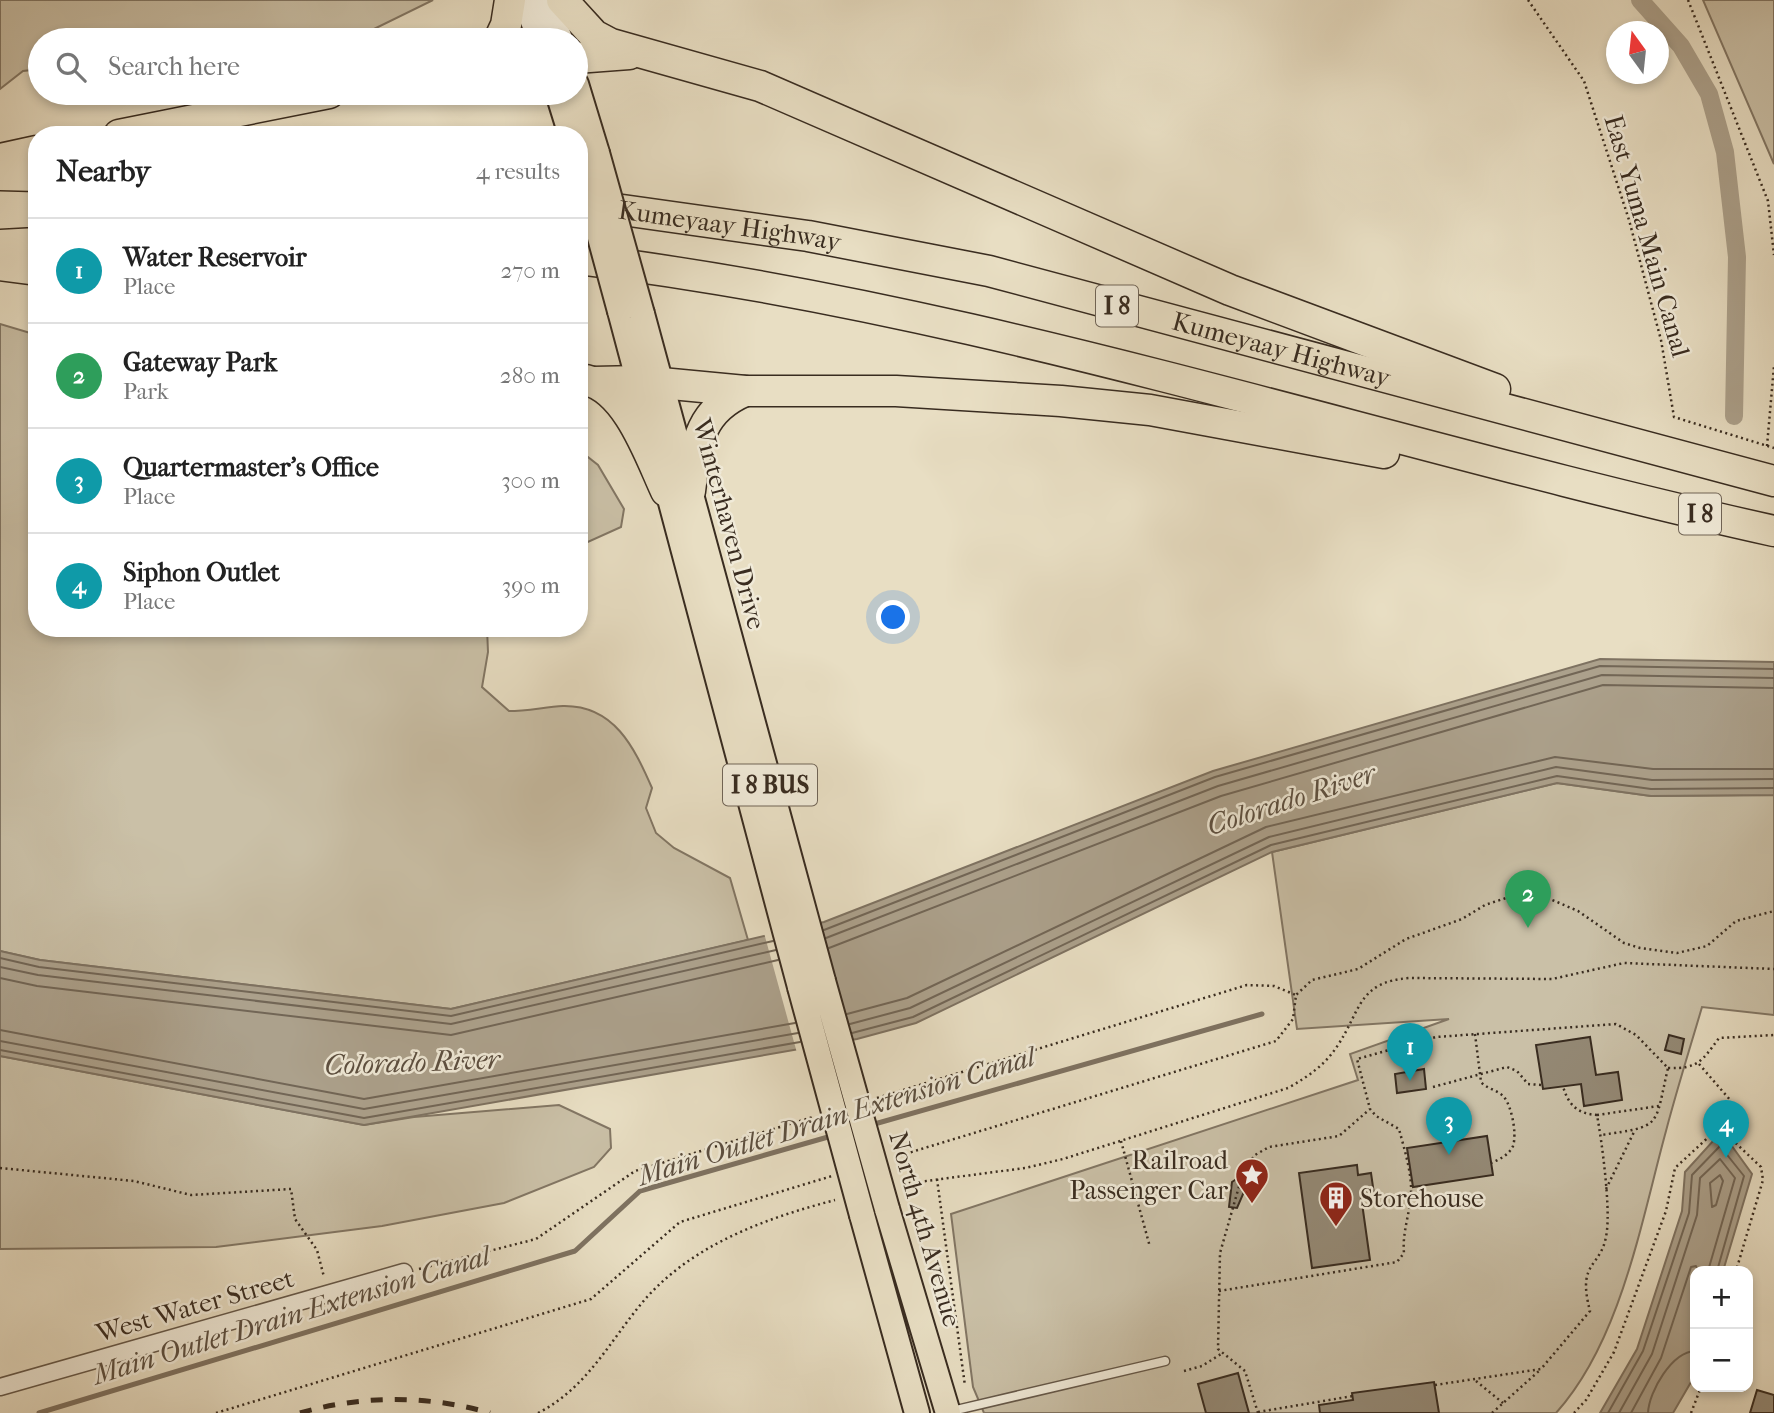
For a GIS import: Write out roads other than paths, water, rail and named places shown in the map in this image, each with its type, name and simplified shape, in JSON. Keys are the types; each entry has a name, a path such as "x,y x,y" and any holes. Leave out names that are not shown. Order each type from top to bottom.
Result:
{"highway":[{"path":"505,28 510,0"},
{"path":"562,0 588,28"},
{"path":"588,28 594,35 640,53 719,73 794,99 1230,290 1646,447"},
{"path":"588,57 640,53"},
{"path":"164,126 269,105"},
{"path":"0,159 28,153"},
{"path":"0,175 28,176"},
{"name":"Kumeyaay Highway","path":"588,205 808,236 989,271 1774,481"},
{"path":"0,245 28,243"},
{"name":"Kumeyaay Highway","path":"588,260 671,270 823,295 1085,357 1626,498 1774,531"},
{"path":"0,265 28,269"},
{"path":"588,380 650,382 745,391 897,391 1061,401 1150,410 1626,498"},
{"path":"588,381 622,406 678,491"},
{"path":"678,491 708,419 727,399 745,391"}],"main road":[{"path":"524,0 535,28"},
{"path":"545,0 556,28"},
{"path":"562,105 568,126"},
{"name":"Winterhaven Drive","path":"579,105 583,126"},
{"name":"Winterhaven Drive","path":"588,157 812,984"},
{"name":"North 4th Avenue","path":"812,984 887,1209 946,1413"},
{"name":"I 8 BUS","path":"812,984 862,1215 917,1413"}],"street":[{"name":"West Water Street","path":"0,1387 404,1272"}],"lane":[{"path":"946,1413 1165,1361"}],"water":[{"name":"Colorado River","path":"1600,659 1774,662 1774,795 1651,796 1557,783 1272,852 916,1023 857,1039 364,1125 0,1056 0,951 40,960 451,1009 824,922 1213,771"},
{"path":"1720,1138 1729,1142 1752,1174 1724,1266 1690,1266 1690,1384 1673,1413 1600,1413 1637,1349 1682,1211 1685,1172 1713,1141"}],"waterway":[{"path":"1640,0 1681,46 1709,94 1725,152 1737,257 1734,416"},
{"name":"Main Outlet Drain Extension Canal","path":"871,1125 1262,1014"},
{"name":"Main Outlet Drain Extension Canal","path":"39,1413 575,1251 640,1191 835,1135"}],"railway":[{"path":"300,1413 371,1400 419,1400 490,1413"}],"place":[{"name":"Gateway Park","path":"1528,928"},
{"name":"Water Reservoir","path":"1410,1081"},
{"name":"Quartermaster's Office","path":"1449,1155"},
{"name":"Siphon Outlet","path":"1726,1158"},
{"name":"Railroad Passenger Car","path":"1252,1205"},
{"name":"Storehouse","path":"1336,1228"}]}
